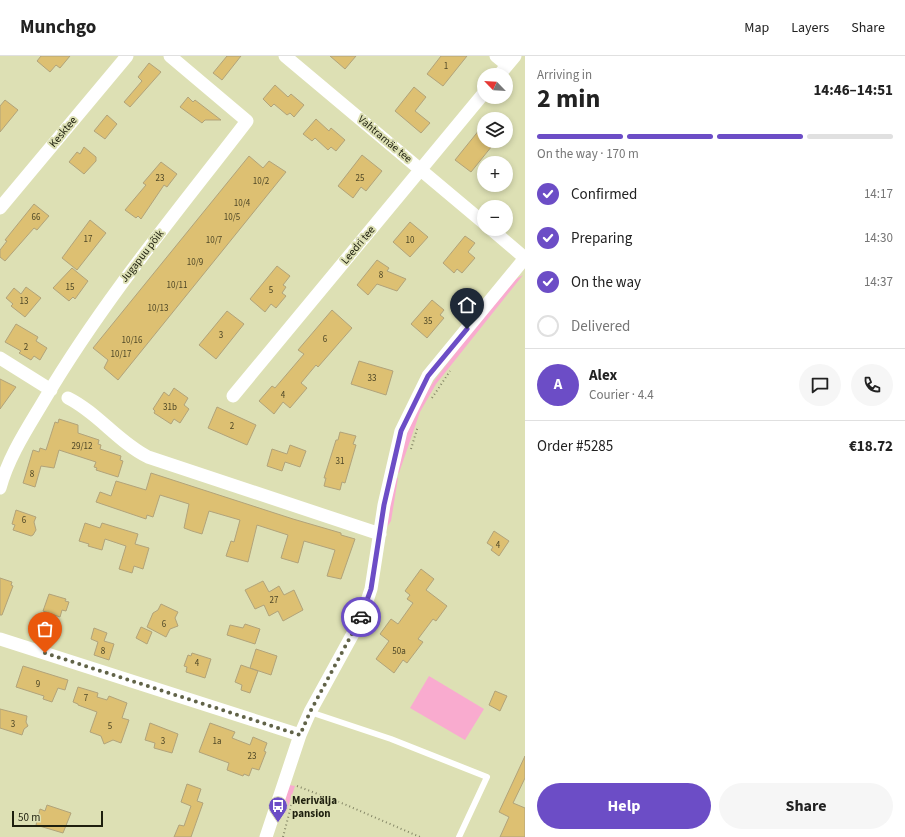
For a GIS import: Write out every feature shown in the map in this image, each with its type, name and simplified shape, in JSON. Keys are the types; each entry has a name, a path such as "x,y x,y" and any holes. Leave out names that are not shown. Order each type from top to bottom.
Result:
{"street":[{"name":"Kesktee","path":"0,208 127,56"},
{"name":"Jugapuu põik","path":"0,488 2,473 50,390 84,336 122,281 247,121 170,56"},
{"name":"Vahtramäe tee","path":"285,56 477,217"},
{"path":"496,56 507,65"},
{"name":"Leedri tee","path":"233,396 477,101"},
{"path":"266,837 300,735 310,712 361,619 371,589 380,534 401,431 428,376 525,258 499,236"},
{"path":"0,358 50,390"},
{"path":"68,398 84,406 133,449 148,457 380,534"},
{"path":"0,639 300,735"}],"lane":[{"path":"310,712 391,739 487,777 459,837"}],"path":[{"path":"297,786 344,804 420,837"}],"shaded area":[{"path":"523,275 436,384 420,412 399,473 396,471 404,440 421,401 434,381 466,339 516,279"},
{"path":"398,478 391,521 387,527 394,479"},
{"path":"429,676 484,709 465,740 410,708"},
{"path":"289,785 295,786 286,813 281,812"}],"building":[{"path":"41,56 70,56 60,68 56,65 50,72 37,61"},
{"path":"227,56 241,56 222,80 213,73"},
{"path":"330,56 356,56 345,69"},
{"path":"441,56 467,56 443,86 427,74"},
{"path":"149,63 161,72 130,107 124,102 142,81 138,77"},
{"path":"275,85 288,97 291,94 304,105 294,117 290,113 287,115 274,104 271,107 263,99"},
{"path":"414,87 426,97 415,111 430,123 421,133 395,111"},
{"path":"188,97 193,102 195,100 221,120 205,120 202,123 180,107"},
{"path":"5,100 18,110 0,132 0,106"},
{"path":"107,115 117,124 105,139 94,131"},
{"path":"316,119 329,131 331,128 345,140 336,151 331,147 328,150 315,138 312,141 303,134"},
{"path":"477,133 477,148 490,148 484,156 477,156 477,165 471,172 455,160"},
{"path":"84,147 96,157 96,161 84,174 69,162 77,152 80,154"},
{"path":"362,155 382,171 366,191 361,187 353,198 338,186"},
{"path":"249,156 263,168 269,161 286,172 118,380 104,368 108,360 93,348"},
{"path":"161,162 177,174 167,187 164,185 141,219 138,216 136,218 125,210 146,185 143,183"},
{"path":"34,204 49,216 37,230 34,228 5,261 0,257 0,250 7,241 5,240"},
{"path":"90,220 106,233 77,270 62,258"},
{"path":"410,222 428,237 410,257 393,242"},
{"path":"465,236 475,243 468,252 475,258 462,273 457,269 454,273 443,263"},
{"path":"377,260 389,268 387,271 406,279 397,291 377,284 368,295 357,285"},
{"path":"277,266 290,276 283,285 286,287 282,293 286,296 276,308 271,304 265,312 250,299"},
{"path":"72,268 88,281 75,299 73,297 69,301 53,288"},
{"path":"26,287 41,298 25,317 11,306 13,304 6,298 14,288 21,294"},
{"path":"432,300 444,310 440,315 444,318 427,338 411,324"},
{"path":"332,310 352,328 318,367 316,365 301,383 307,388 290,408 283,402 274,414 259,401 272,386 275,388 304,354 298,350"},
{"path":"227,311 244,324 216,359 199,345"},
{"path":"16,324 38,337 36,341 47,348 40,360 34,356 31,360 19,353 21,351 5,342"},
{"path":"359,361 393,371 386,395 351,384"},
{"path":"0,379 16,387 0,409"},
{"path":"174,388 188,398 184,405 189,409 180,423 174,419 171,424 154,413 155,411 153,409 164,392 169,396"},
{"path":"217,407 256,425 247,445 208,428"},
{"path":"59,419 78,425 78,433 99,440 98,444 101,445 100,449 121,456 120,460 123,461 118,477 96,470 97,468 94,467 96,462 59,450 54,468 41,466 35,487 23,483 33,450 39,452 40,448 46,450 55,422 58,423"},
{"path":"340,432 356,436 353,444 356,445 345,483 342,482 340,490 324,486 326,478 324,478"},
{"path":"290,445 306,451 300,467 285,462 282,471 267,466 272,449 287,454"},
{"path":"151,473 341,533 341,535 355,539 341,579 327,576 335,550 304,541 298,563 281,558 288,535 257,525 248,562 226,556 231,541 234,542 240,520 209,511 202,534 184,528 189,504 160,495 153,517 147,515 146,519 96,502 100,492 111,496 116,481 146,490"},
{"path":"16,510 36,517 34,522 36,530 33,535 31,536 13,530 15,525 12,524"},
{"path":"85,523 100,528 102,523 138,534 135,544 149,548 143,569 134,566 132,573 119,569 126,546 105,539 102,550 88,546 89,544 79,541"},
{"path":"494,531 509,541 499,556 491,550 493,547 487,543"},
{"path":"421,569 434,579 426,590 447,606 436,621 433,619 418,639 423,642 407,663 403,660 394,673 376,659 389,641 380,634 391,619 398,624 413,603 407,599 410,595 405,591"},
{"path":"0,578 12,582 11,585 13,586 2,615 0,615"},
{"path":"263,581 269,592 279,586 284,595 294,590 303,610 283,621 278,611 269,616 264,605 255,609 245,590"},
{"path":"49,594 66,599 65,601 69,602 66,611 62,610 60,617 43,611"},
{"path":"161,604 178,612 175,618 178,626 170,629 166,637 147,627 153,613 158,610"},
{"path":"245,624 260,629 255,644 227,635 230,625 243,628"},
{"path":"141,627 152,632 147,644 136,638"},
{"path":"94,628 107,633 104,641 114,644 109,660 94,655 98,642 91,639"},
{"path":"256,649 277,656 271,675 250,668"},
{"path":"192,653 211,659 205,678 186,672 187,667 184,666 188,655 191,656"},
{"path":"241,665 258,671 250,693 241,690 242,685 235,682"},
{"path":"23,666 68,680 65,690 58,688 52,702 43,699 44,696 16,687"},
{"path":"78,687 98,693 97,697 107,700 109,696 127,703 122,718 129,720 121,743 113,740 104,744 101,736 90,732 97,712 73,702"},
{"path":"495,691 507,696 500,711 489,705"},
{"path":"0,709 27,716 26,722 28,726 24,729 22,735 0,728"},
{"path":"150,723 178,734 172,753 154,748 155,743 145,740"},
{"path":"210,723 235,732 232,738 250,745 253,737 267,743 264,751 266,752 259,770 252,768 249,776 244,774 243,776 227,770 229,763 199,752"},
{"path":"525,756 525,778 513,803 525,808 525,837 500,837 509,817 499,812"},
{"path":"187,784 201,789 197,801 203,803 191,837 174,837 179,825 184,826 191,806 181,802"},
{"path":"47,805 71,813 63,833 36,825 40,809 45,811"}],"way so far":[{"path":"45,653 300,735 310,712 361,617"}],"place":[{"name":"Merivälja pansion","path":"278,823"}],"route":[{"path":"361,617 371,589 384,505 401,431 428,376 467,329"}]}
